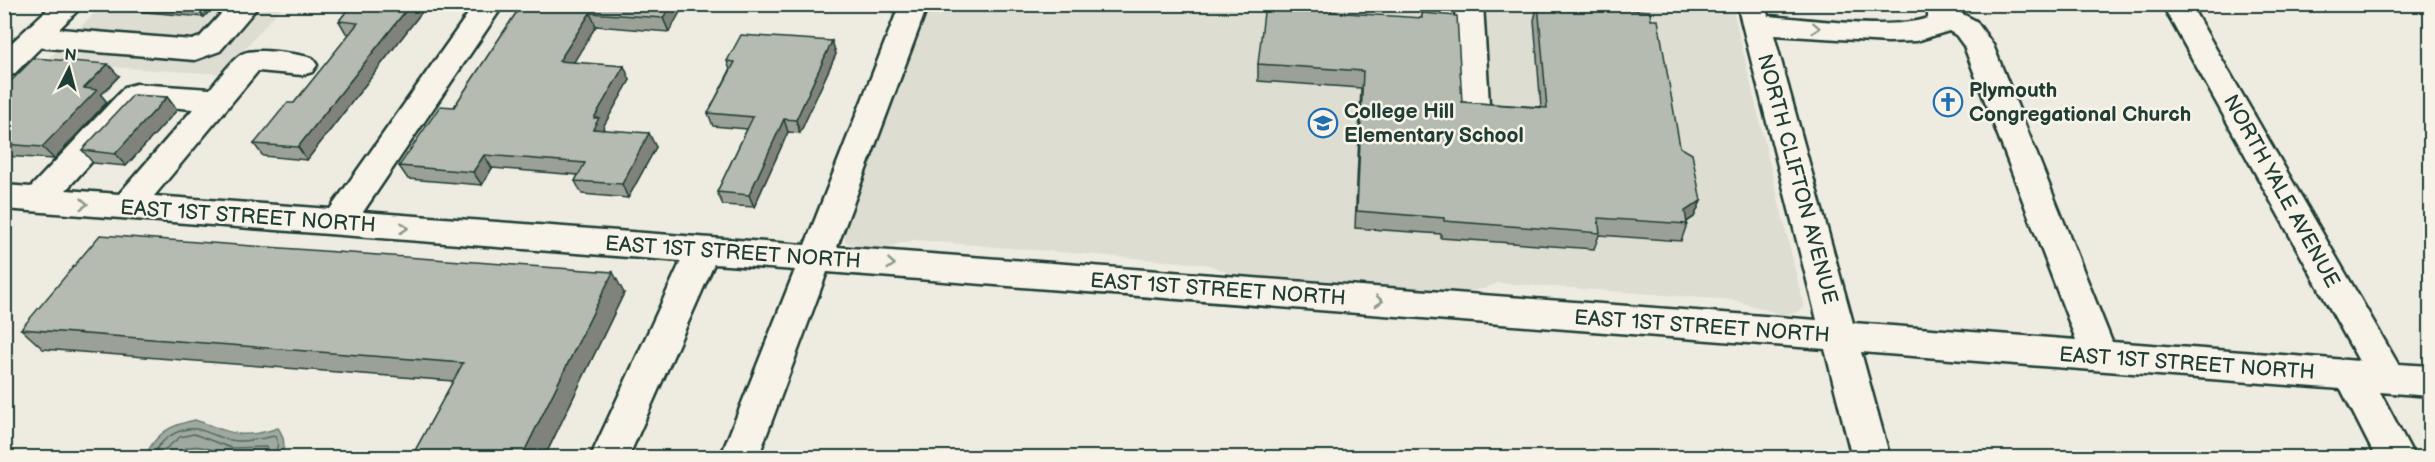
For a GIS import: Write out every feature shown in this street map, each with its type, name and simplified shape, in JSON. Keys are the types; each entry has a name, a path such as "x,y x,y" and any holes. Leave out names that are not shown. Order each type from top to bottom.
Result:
{"street":[{"path":"4,67 70,4"},
{"path":"36,37 195,50 210,44 246,4"},
{"path":"338,223 490,4"},
{"path":"739,458 914,4"},
{"path":"1469,4 1474,104"},
{"name":"NORTH YALE AVENUE","path":"2176,4 2369,377 2396,458"},
{"path":"1754,15 1888,33 1917,32 1939,24 1942,10 1966,28 1978,45 2100,356"},
{"name":"NORTH CLIFTON AVENUE","path":"1754,15 1871,458"},
{"path":"126,207 251,61 302,65"},
{"path":"38,200 136,93 217,100"},
{"name":"EAST 1ST STREET NORTH","path":"4,197 2430,381"},
{"path":"609,458 704,250"}],"shaded area":[{"path":"103,5 283,5 223,74 44,63"},
{"name":"College Hill Elementary School","path":"930,5 1732,5 1804,307 1797,312 1783,315 1734,300 1498,283 1483,289 1454,293 1235,276 1210,265 914,240 880,249 863,248 846,242 843,233"}],"water":[{"path":"195,420 244,434 278,428 283,439 283,451 279,458 147,457 146,454 160,435 179,424"}],"building":[{"path":"352,4 411,4 298,147 254,144 287,103 294,103 358,23 339,21"},
{"path":"522,4 671,4 663,18 590,13 559,61 624,66 594,118 599,118 593,129 649,133 622,184 575,181 585,163 484,155 473,172 399,166 440,106 454,107"},
{"path":"1265,4 1331,4 1331,12 1422,18 1422,13 1457,16 1462,102 1547,108 1538,4 1650,11 1651,20 1658,20 1680,147 1692,154 1701,201 1685,211 1687,224 1598,218 1600,233 1444,221 1444,218 1357,211 1363,71 1258,64"},
{"path":"741,35 832,41 796,120 784,119 749,195 717,192 753,117 708,113 735,62 727,61"},
{"path":"34,58 108,64 84,88 97,90 42,147 4,144 4,88"},
{"path":"133,95 167,97 115,154 82,150"},
{"path":"100,235 613,272 521,458 411,458 463,363 21,329"}],"place":[{"name":"Plymouth Congregational Church","path":"1948,102"},
{"name":"College Hill Elementary School","path":"1323,123"}]}
